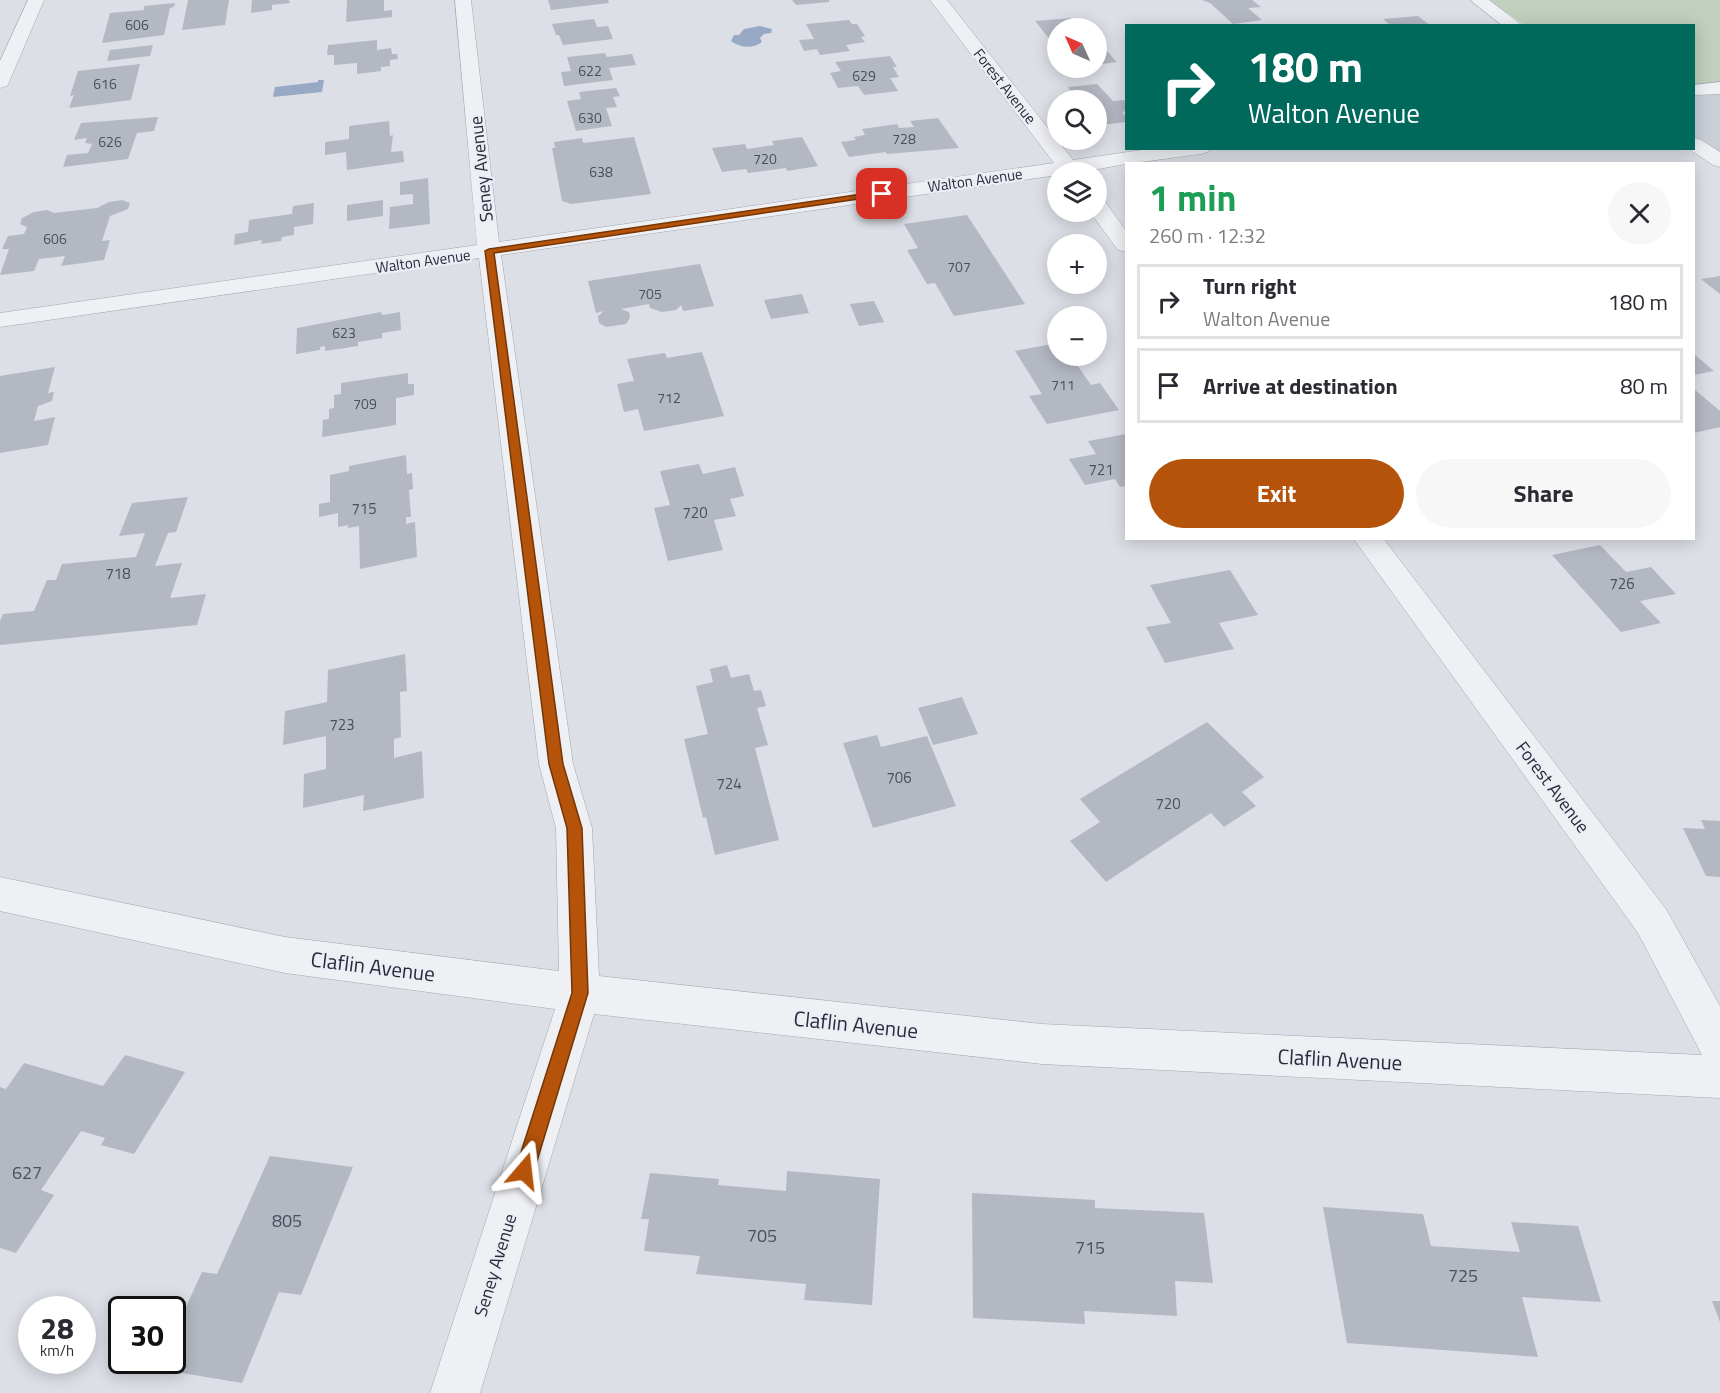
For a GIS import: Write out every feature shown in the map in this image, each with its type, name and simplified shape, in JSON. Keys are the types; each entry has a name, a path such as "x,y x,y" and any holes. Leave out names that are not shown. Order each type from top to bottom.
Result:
{"street":[{"path":"0,82 36,0"},
{"name":"Seney Avenue","path":"455,1393 580,993 574,828 556,764 489,251 463,0"},
{"name":"Forest Avenue","path":"938,0 1064,162"},
{"path":"1478,0 1512,24"},
{"path":"1695,90 1720,88"},
{"path":"1695,145 1720,161"},
{"name":"Walton Avenue","path":"1107,163 1188,150"},
{"name":"Walton Avenue","path":"0,320 1047,172"},
{"path":"1107,220 1125,244"},
{"name":"Forest Avenue","path":"1368,540 1652,921 1720,1047"},
{"name":"Claflin Avenue","path":"0,894 285,955 580,993 1042,1044 1720,1077"}],"shaded area":[{"path":"1720,89 1720,155 1695,139 1695,91"}],"green space":[{"path":"1487,0 1720,0 1720,89 1695,91 1695,24 1523,24"}],"water":[{"path":"760,26 772,29 771,33 764,34 760,38 762,42 759,44 747,47 731,41 734,35 739,35 744,29"},
{"path":"318,80 324,80 322,92 273,97 275,87 318,82"}],"building":[{"path":"188,0 229,0 225,25 182,30"},
{"path":"252,0 289,0 290,3 272,5 272,10 251,13"},
{"path":"347,0 384,0 384,11 392,10 392,17 346,22"},
{"path":"548,0 608,0 609,3 551,10"},
{"path":"792,0 829,0 829,2 796,5"},
{"path":"1202,0 1252,0 1261,7 1248,8 1262,20 1233,24 1210,3"},
{"path":"175,3 174,7 170,8 164,35 102,43 110,13 144,10 144,6"},
{"path":"1418,16 1428,24 1389,24 1383,19"},
{"path":"594,19 597,27 608,26 613,39 563,45 552,24"},
{"path":"849,20 852,24 857,24 865,36 861,37 865,42 846,45 850,51 820,55 817,49 804,51 799,40 814,39 806,24"},
{"path":"1047,20 1047,36 1035,21"},
{"path":"377,40 377,50 391,48 392,54 397,54 398,59 390,60 390,66 381,67 381,71 357,74 357,63 334,65 334,55 327,55 328,45"},
{"path":"153,45 150,56 107,61 110,50"},
{"path":"1107,51 1117,62 1107,63"},
{"path":"605,53 607,57 632,54 636,65 609,68 613,80 564,86 561,72 571,71 567,57"},
{"path":"890,56 897,67 893,67 899,77 890,78 898,91 864,95 858,86 838,88 830,73 841,71 835,62"},
{"path":"140,64 131,100 69,108 74,95 70,96 78,71"},
{"path":"1097,84 1103,90 1070,90 1068,87"},
{"path":"616,88 620,96 613,97 617,107 606,108 612,126 576,131 567,101 581,99 579,92"},
{"path":"1107,95 1113,101 1125,102 1125,111 1122,112 1125,116 1125,122 1107,124"},
{"path":"158,117 154,131 137,133 128,159 63,167 67,155 88,153 92,144 85,143 87,138 74,140 81,123"},
{"path":"938,118 959,148 887,154 886,152 849,157 841,142 856,140 854,137 865,135 862,129 897,124 899,128 914,127 910,121"},
{"path":"389,121 390,136 393,135 391,152 403,151 404,162 347,170 346,152 325,155 325,142 349,139 349,126"},
{"path":"634,137 651,194 571,204 562,201 552,148 555,148 554,142 582,138 583,143"},
{"path":"802,137 818,166 787,171 786,168 748,173 746,169 722,172 712,148 745,144 747,149 774,145 772,141"},
{"path":"428,178 430,224 389,229 390,207 413,204 413,194 400,195 400,182"},
{"path":"122,200 130,203 128,209 110,216 102,241 110,240 104,260 61,266 65,256 39,259 34,271 0,275 9,249 2,249 8,236 24,234 27,227 20,224 22,218 34,212 47,210 54,213 97,208 109,202"},
{"path":"383,200 383,216 347,221 347,205"},
{"path":"314,203 313,224 294,227 294,235 282,237 281,241 261,244 262,240 234,245 235,234 248,232 249,220 292,214 293,206"},
{"path":"967,215 1025,304 954,316 935,283 927,284 907,250 918,248 904,224"},
{"path":"700,264 714,306 683,311 681,305 676,310 662,312 650,308 649,304 621,309 629,312 630,318 626,324 606,327 599,323 598,316 604,311 596,313 588,281"},
{"path":"1720,276 1720,294 1701,279"},
{"path":"802,294 809,313 771,319 764,300"},
{"path":"874,301 884,322 859,326 850,304"},
{"path":"381,312 382,315 400,312 401,330 382,333 382,338 358,342 358,346 325,351 325,346 320,347 320,350 296,354 297,328"},
{"path":"1047,345 1047,366 1078,366 1091,385 1100,383 1119,410 1047,424 1029,396 1042,394 1015,351"},
{"path":"702,352 724,416 644,431 638,409 624,412 617,384 634,381 627,359 665,353 667,358"},
{"path":"1695,355 1714,371 1695,375"},
{"path":"55,367 48,393 54,392 52,401 38,406 34,421 55,417 48,445 0,453 0,376"},
{"path":"408,373 408,384 414,384 414,395 396,398 396,425 322,437 323,420 329,419 329,409 334,408 334,395 341,394 341,383"},
{"path":"1695,390 1720,411 1720,427 1695,433"},
{"path":"1125,434 1125,486 1120,487 1115,479 1085,485 1069,459 1096,454 1088,441"},
{"path":"406,455 407,474 412,473 413,489 409,490 411,517 406,517 406,524 415,522 417,557 360,569 359,526 338,527 338,513 319,517 319,504 330,502 330,475 349,471 349,466"},
{"path":"699,464 703,474 735,467 744,496 730,499 736,516 714,520 723,550 668,561 654,508 670,505 660,471"},
{"path":"188,497 176,532 168,533 155,566 182,563 170,598 206,594 197,625 0,645 0,621 3,614 34,611 47,580 56,580 62,564 136,557 145,533 119,536 132,503"},
{"path":"1600,545 1626,572 1651,567 1676,594 1640,601 1661,623 1621,632 1552,555"},
{"path":"1230,570 1258,615 1219,623 1234,649 1165,663 1146,627 1171,623 1150,585"},
{"path":"405,654 407,691 400,692 401,737 394,739 394,758 422,751 424,798 363,811 364,795 303,808 304,774 326,769 326,736 283,745 285,711 327,702 328,670"},
{"path":"727,665 731,678 749,674 754,691 761,690 766,706 757,708 768,745 755,748 779,840 715,855 706,817 703,818 684,739 708,734 696,686 713,682 710,669"},
{"path":"962,697 978,734 933,745 918,708"},
{"path":"1207,722 1264,777 1242,792 1256,806 1224,827 1211,813 1106,882 1070,841 1100,822 1080,799"},
{"path":"877,735 881,747 927,736 956,806 873,828 843,743"},
{"path":"1701,820 1720,821 1720,877 1706,876 1683,828 1705,829"},
{"path":"125,1055 185,1072 134,1154 101,1145 105,1138 81,1131 41,1190 54,1195 16,1253 0,1248 0,1087 6,1089 24,1063 103,1086"},
{"path":"270,1156 353,1167 301,1295 279,1292 242,1383 186,1374 186,1307 202,1272 217,1274"},
{"path":"787,1171 880,1179 872,1305 804,1300 806,1284 696,1274 700,1256 644,1251 649,1219 641,1219 650,1173 719,1179 718,1185 786,1191"},
{"path":"972,1193 1095,1200 1095,1208 1204,1213 1213,1283 1175,1281 1177,1316 1084,1311 1085,1324 973,1318"},
{"path":"1323,1207 1423,1214 1431,1246 1520,1252 1511,1222 1578,1226 1601,1302 1522,1297 1538,1357 1347,1343"},
{"path":"1712,1301 1720,1301 1720,1322"}],"route":[{"path":"524,1171 580,993 574,828 556,764 489,251 882,194"}]}
